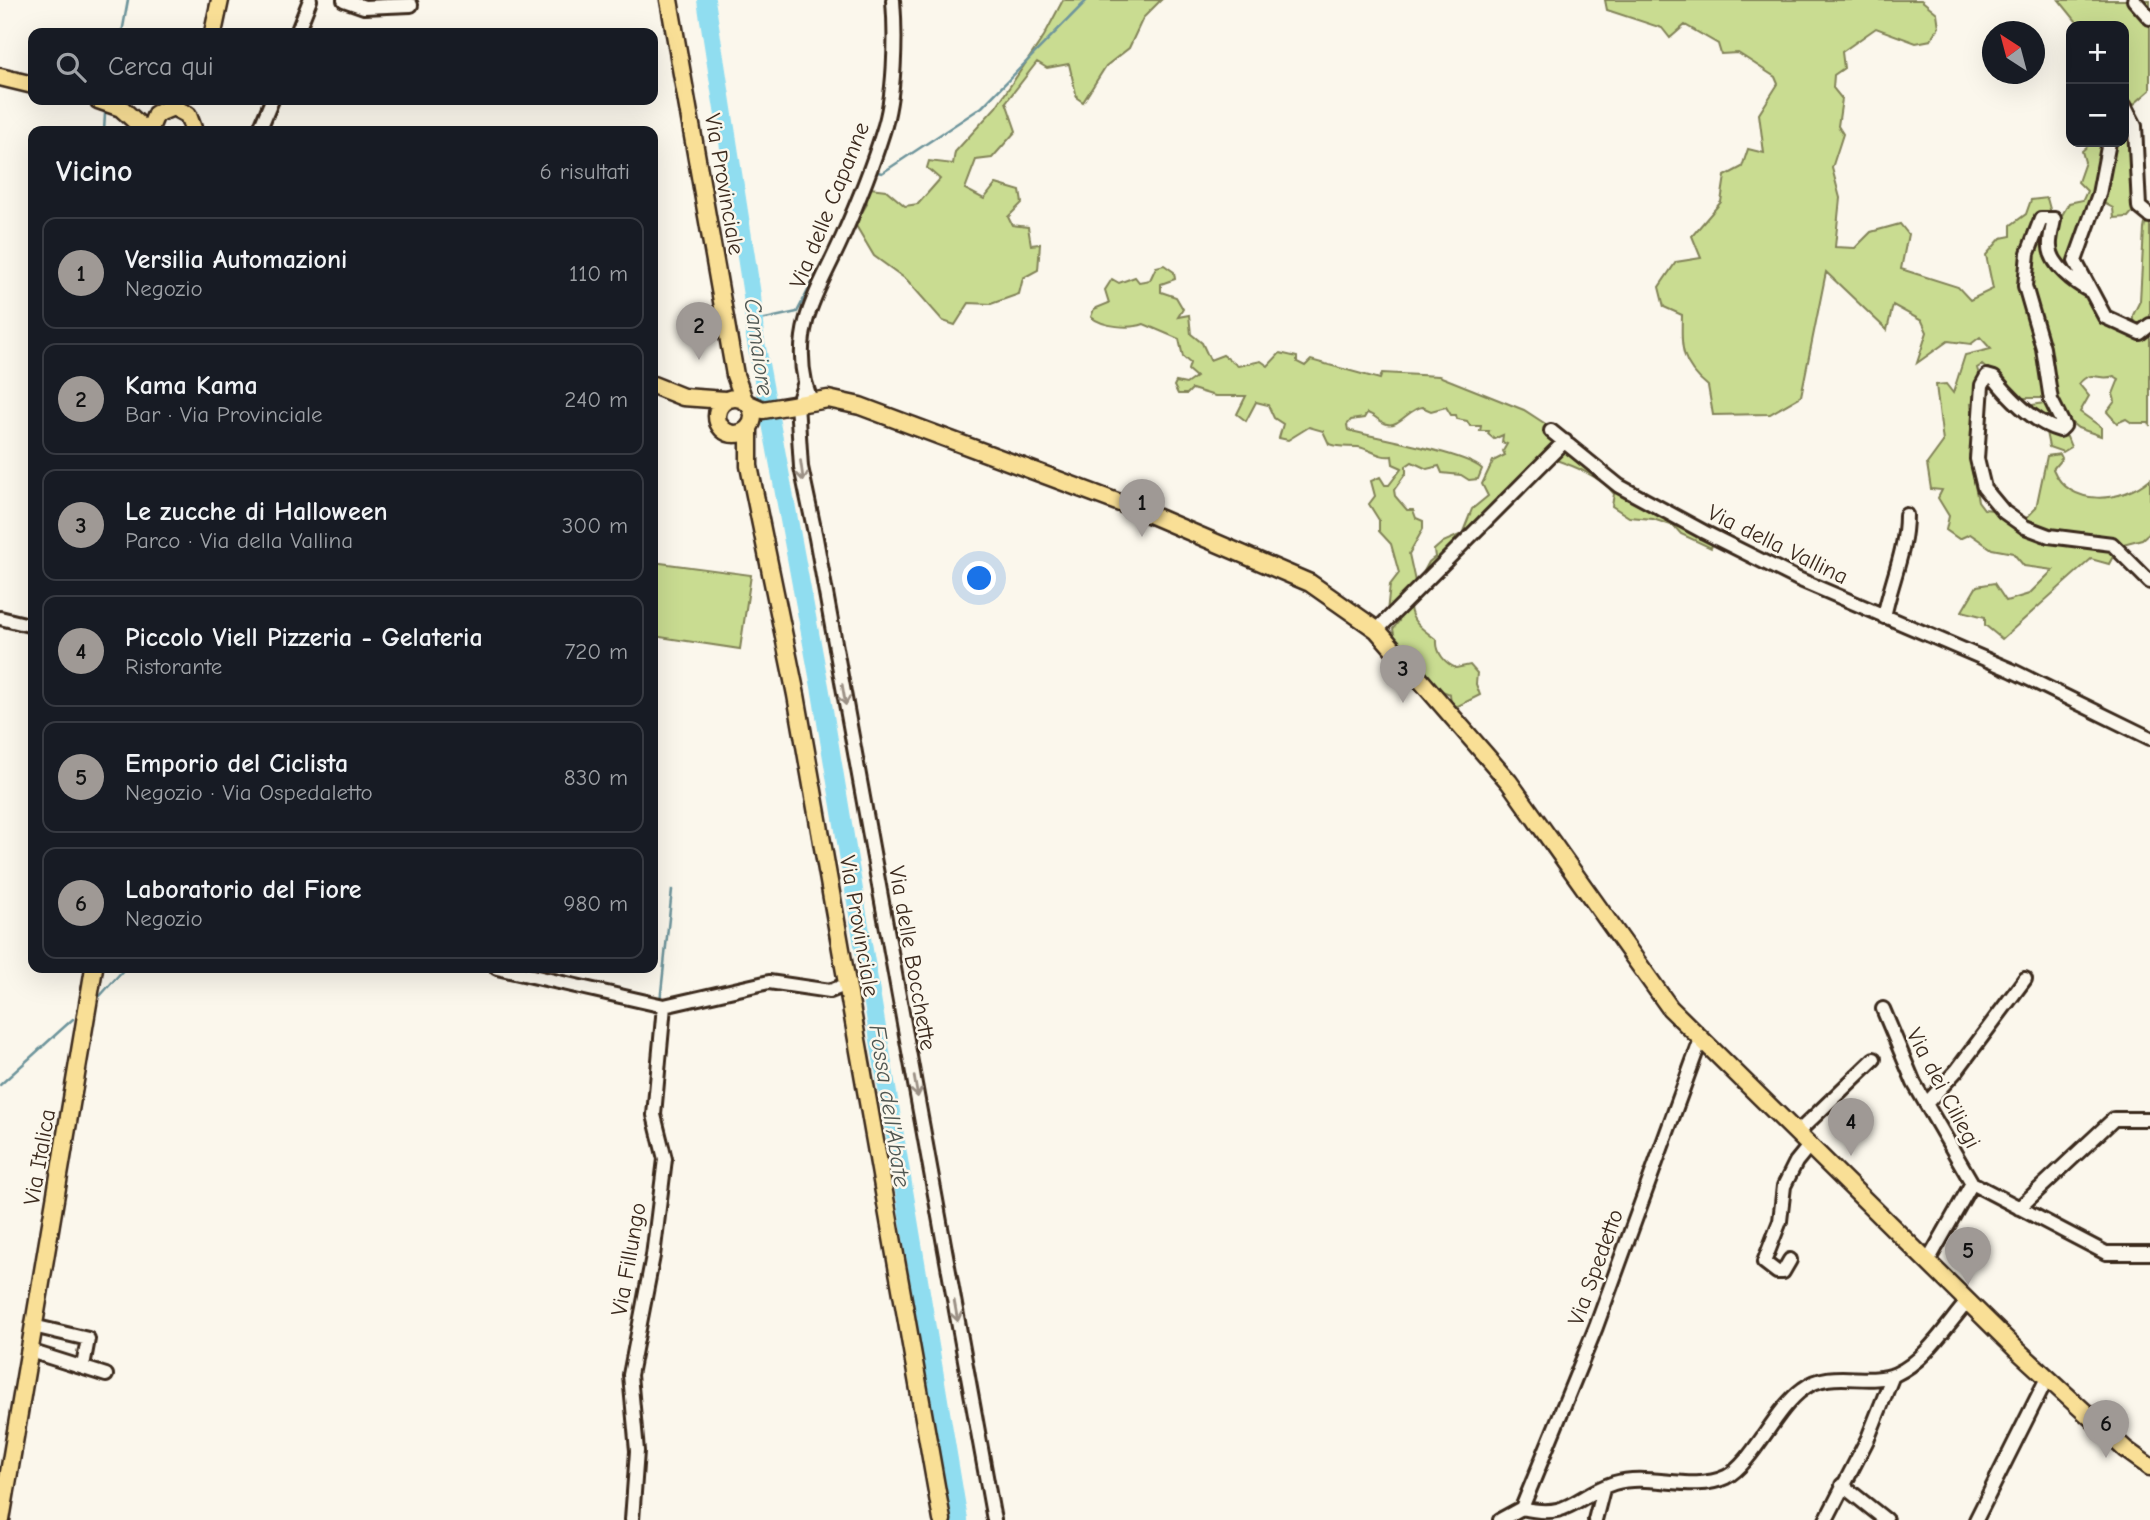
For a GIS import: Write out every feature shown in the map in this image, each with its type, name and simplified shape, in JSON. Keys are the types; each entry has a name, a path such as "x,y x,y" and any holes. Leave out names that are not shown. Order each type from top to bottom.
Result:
{"main road":[{"path":"215,28 220,0"},
{"name":"Via Provinciale","path":"669,0 735,375 744,409 749,466 796,695 942,1520"},
{"path":"0,77 28,84"},
{"path":"112,105 156,114 190,115"},
{"path":"121,108 141,126"},
{"path":"150,126 156,114"},
{"path":"658,387 683,397 744,409"},
{"name":"Via Provinciale","path":"683,397 721,427 740,448 749,466"},
{"path":"744,409 735,435 721,427 717,413 744,409 828,399 849,402 1144,512 1310,583 1377,630 1493,761 1640,970 1670,1008 1967,1302 2125,1449 2150,1467"},
{"name":"Via Italica","path":"1,1520 93,973"}],"street":[{"path":"299,28 310,0"},
{"path":"344,0 364,6 411,5"},
{"name":"Via delle Capanne","path":"800,403 806,382 801,360 802,328 873,163 888,111 895,25 893,0"},
{"path":"2134,0 2150,18"},
{"path":"262,126 270,105"},
{"path":"2129,116 2134,126 2139,207 2150,216"},
{"path":"2108,147 2099,194 2075,261 2105,317 2121,327 2140,333 2150,325"},
{"path":"2090,291 2075,284 2057,263 2049,248 2054,219 2048,216 2041,219 2028,253 2025,286 2043,348 2051,400 2064,426 2060,430 2049,427 2017,402 1994,378 1987,376 1982,385 1978,470 1984,488 2004,512 2025,527 2049,536 2112,544 2150,582"},
{"name":"Via delle Bocchette","path":"800,403 803,484 816,538 994,1520"},
{"name":"Via della Vallina","path":"1551,430 1628,491 1798,579 1987,660 2150,738"},
{"path":"1377,630 1565,441"},
{"path":"1884,617 1906,541 1906,515"},
{"path":"0,618 28,625"},
{"path":"519,973 664,1006 769,982 830,990 848,984"},
{"path":"1926,1104 1957,1070 2025,979"},
{"name":"Via Fillungo","path":"632,1520 637,1451 630,1375 653,1256 666,1159 654,1115 664,1006"},
{"name":"Via dei Ciliegi","path":"1883,1009 1926,1104 1972,1183"},
{"name":"Via Spedetto","path":"1522,1508 1596,1327 1701,1039"},
{"path":"1797,1133 1874,1059"},
{"path":"2019,1208 2114,1119 2150,1119"},
{"path":"1790,1260 1783,1272 1777,1272 1764,1262 1780,1221 1783,1186 1796,1162 1809,1146"},
{"path":"1928,1261 1972,1183 2106,1253 2150,1253"},
{"path":"1500,1520 1522,1508 1540,1515 1553,1515 1603,1489 1625,1482 1701,1482 1726,1476 1740,1465 1778,1415 1803,1388 1831,1377 1893,1375 1918,1358 1967,1302"},
{"path":"33,1326 88,1339 83,1366"},
{"path":"30,1351 106,1375"},
{"path":"1826,1520 1868,1438 1893,1375"},
{"path":"1976,1520 2047,1378"},
{"path":"1842,1485 1886,1520"},
{"path":"1595,1520 1603,1489"}],"green space":[{"path":"1063,0 1161,0 1143,18 1129,48 1106,66 1083,102 1077,98 1069,64 1047,68 1037,62 1006,102 1016,131 992,158 976,160 965,189 984,199 996,184 1020,191 1022,203 1008,217 1012,225 1028,227 1031,245 1040,244 1038,270 1023,278 1019,294 991,304 969,303 955,325 943,321 907,280 874,256 855,224 867,204 865,195 870,188 886,190 905,206 918,204 940,179 927,168 929,161 953,164 955,152 996,107 1044,36"},
{"path":"1605,0 1921,0 1937,13 1939,27 1931,40 1916,43 1876,28 1842,52 1844,68 1834,75 1833,88 1842,99 1838,126 1843,134 1832,168 1840,198 1835,247 1855,248 1871,232 1900,224 1908,234 1901,269 1958,287 1970,300 1993,289 1986,255 2001,238 2011,236 2011,225 2026,214 2031,200 2047,198 2051,213 2061,217 2069,203 2083,200 2087,191 2078,182 2085,162 2082,151 2086,147 2129,147 2129,21 2076,21 2059,0 2150,0 2150,90 2133,105 2130,132 2134,210 2128,217 2114,218 2113,208 2104,203 2103,195 2085,214 2077,290 2133,327 2133,315 2140,301 2144,229 2145,224 2150,223 2150,426 2149,423 2132,423 2126,419 2117,423 2107,412 2115,401 2113,394 2119,379 2114,376 2091,376 2079,384 2089,396 2080,412 2101,427 2101,436 2078,428 2064,417 2057,418 2060,434 2067,437 2071,447 2063,452 2049,447 2045,427 2026,406 2045,403 2044,398 2021,398 1982,365 1977,368 1980,379 1976,405 1971,404 1974,446 1969,455 1978,501 1984,509 1993,510 2017,528 2036,508 2047,456 2060,454 2062,458 2053,469 2061,482 2083,496 2111,497 2138,487 2150,479 2150,532 2142,539 2119,545 2109,564 2091,559 2002,639 1985,625 1985,617 1962,611 1977,586 1994,583 2006,601 2029,594 2053,570 2024,566 2013,553 1992,549 1970,534 1959,539 1946,530 1949,516 1938,498 1942,490 1931,489 1927,464 1943,442 1936,385 1946,384 1953,393 1965,355 1991,349 1980,337 1971,344 1948,341 1917,363 1927,332 1922,321 1893,305 1887,330 1826,272 1801,396 1770,414 1713,415 1708,386 1692,370 1684,355 1682,315 1664,307 1659,287 1676,262 1701,258 1692,236 1721,202 1725,176 1742,167 1748,149 1764,153 1759,114 1778,84 1775,77 1738,53 1721,54 1718,44 1685,25 1670,38 1662,28 1607,10"},
{"path":"1164,265 1174,272 1175,279 1161,284 1161,292 1176,297 1183,309 1178,317 1189,315 1191,334 1202,343 1210,360 1223,355 1238,366 1261,361 1268,366 1280,353 1297,357 1297,362 1305,366 1311,360 1380,379 1382,373 1439,376 1524,410 1561,434 1620,484 1713,543 1711,548 1681,534 1674,526 1653,519 1629,517 1612,506 1614,494 1602,482 1578,468 1553,459 1410,607 1416,622 1437,640 1438,649 1448,663 1456,668 1470,665 1477,673 1476,684 1480,695 1458,706 1451,705 1450,694 1437,689 1418,669 1418,662 1411,661 1402,652 1403,647 1395,639 1393,629 1399,621 1387,612 1390,585 1399,573 1391,544 1379,531 1379,520 1369,504 1375,496 1371,481 1380,477 1385,485 1389,485 1402,468 1393,464 1392,456 1383,456 1358,447 1329,444 1323,431 1309,427 1288,440 1279,438 1283,424 1274,418 1268,405 1256,402 1246,421 1237,414 1246,396 1215,396 1192,389 1187,394 1178,394 1174,386 1176,382 1186,384 1196,377 1188,370 1190,363 1183,357 1179,339 1144,324 1117,326 1091,317 1094,309 1109,303 1105,290 1112,279 1119,283 1135,277 1139,282 1150,280 1156,267","holes":["1446,407 1451,415 1467,421 1470,426 1481,426 1480,431 1489,431 1488,434 1494,439 1503,435 1502,442 1507,444 1503,451 1505,455 1493,461 1482,484 1488,496 1472,509 1462,534 1443,542 1434,550 1435,557 1429,562 1416,586 1409,554 1423,529 1423,521 1416,518 1413,510 1407,510 1395,496 1394,490 1406,473 1406,466 1412,462 1427,469 1439,466 1442,473 1461,475 1469,480 1478,479 1482,469 1458,457 1348,430 1347,425 1351,420 1364,418 1367,413 1391,424 1418,408 1431,411"]},
{"path":"658,563 751,575 740,649 658,637"}],"waterway":[{"path":"123,28 128,0"},
{"name":"Fossa dell'Abate","path":"706,0 752,295 755,337 821,692 959,1520"},
{"path":"873,171 882,173 982,107 1087,0"},
{"path":"104,126 105,113"},
{"name":"Camaiore","path":"756,321 797,312 832,244 861,176"},
{"path":"660,1002 672,890"},
{"path":"100,996 121,973"},
{"path":"0,1085 73,1019"}],"place":[{"name":"Kama Kama","path":"699,360"},
{"name":"Versilia Automazioni","path":"1142,537"},
{"name":"Le zucche di Halloween","path":"1403,703"},
{"name":"Piccolo Viell Pizzeria - Gelateria","path":"1851,1156"},
{"name":"Emporio del Ciclista","path":"1968,1285"},
{"name":"Laboratorio del Fiore","path":"2106,1458"}]}
